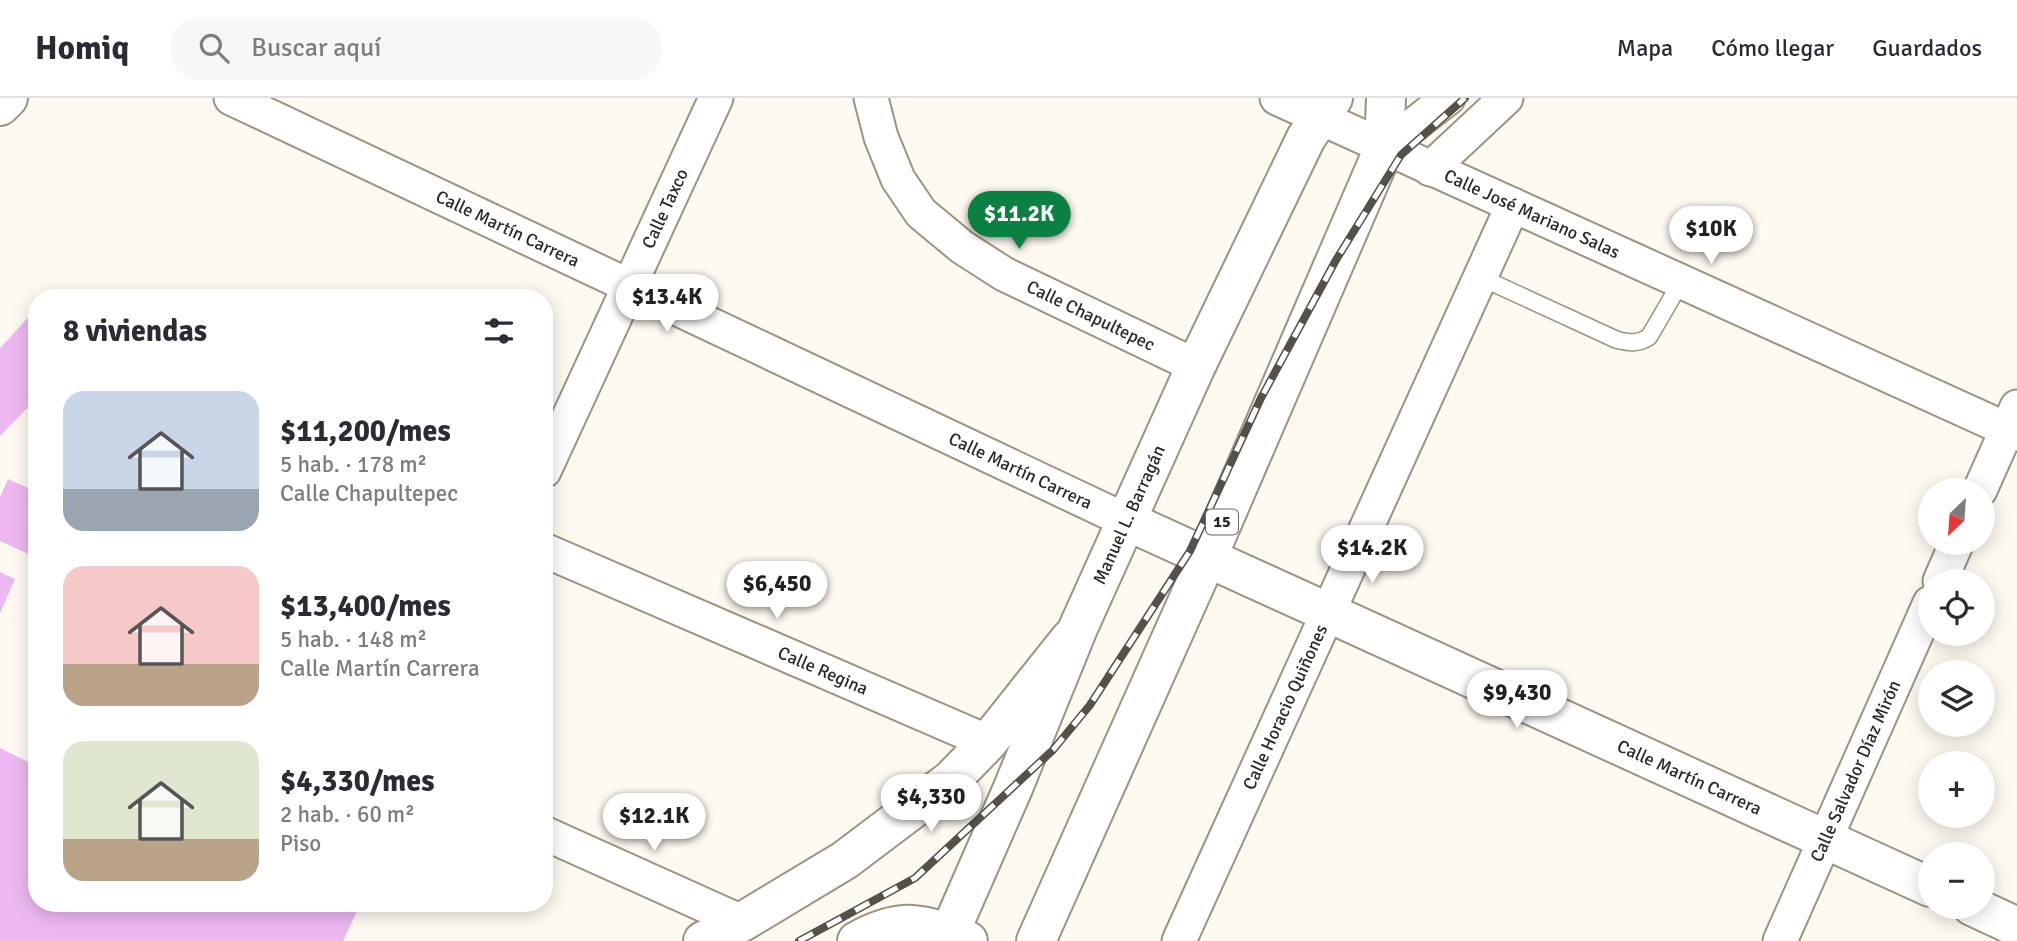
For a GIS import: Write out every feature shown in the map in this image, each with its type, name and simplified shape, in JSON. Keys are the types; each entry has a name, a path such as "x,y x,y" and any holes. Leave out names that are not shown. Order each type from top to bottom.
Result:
{"main road":[{"path":"0,106 8,98"},
{"name":"15","path":"1037,941 1207,558 1384,148 1386,98"},
{"name":"Manuel L. Barragán","path":"954,939 1078,628 1196,366 1284,183 1326,108"},
{"name":"Calle Martín Carrera","path":"1127,521 1918,881"},
{"path":"703,941 742,922 845,860 951,780 988,742 1078,628"},
{"path":"1995,917 2017,927"},
{"path":"857,941 887,926 904,923 922,925 954,939"}],"street":[{"name":"Calle Martín Carrera","path":"231,98 1127,521"},
{"name":"Calle Taxco","path":"553,452 716,98"},
{"name":"Calle Chapultepec","path":"871,98 881,137 898,180 920,213 962,247 1004,274 1196,366"},
{"name":"Calle José Mariano Salas","path":"1277,98 1326,108 1384,148 1681,282 2014,424"},
{"path":"1384,148 1447,98"},
{"path":"1430,169 1506,98"},
{"name":"Calle Horacio Quiñones","path":"1179,941 1513,205"},
{"path":"1986,478 2014,424"},
{"name":"Calle Regina","path":"553,554 988,742"},
{"name":"Calle Salvador Díaz Mirón","path":"1780,941 1918,630"},
{"path":"553,837 742,922"}],"lane":[{"path":"1480,277 1617,340 1630,343 1641,342 1655,330 1681,282"}],"building":[{"path":"28,318 28,407 0,436 0,348"},
{"path":"8,479 28,488 28,554 0,541 0,497"},
{"path":"0,572 15,579 0,613"},
{"path":"0,748 28,762 28,912 357,912 343,941 0,941"}],"railway":[{"path":"799,941 915,878 1053,750 1090,705 1190,551 1261,398 1336,260 1401,155 1465,98"}]}
